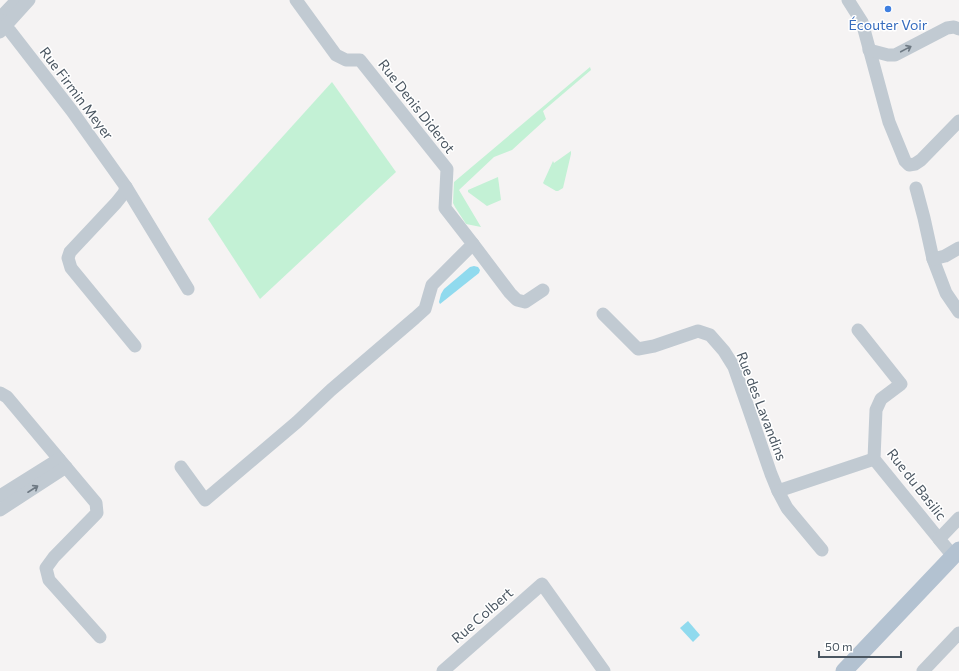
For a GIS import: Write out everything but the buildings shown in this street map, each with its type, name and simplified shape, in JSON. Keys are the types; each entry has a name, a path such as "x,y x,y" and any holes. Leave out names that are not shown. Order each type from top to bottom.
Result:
{"main road":[{"path":"844,671 956,553"}],"street":[{"path":"1,24 16,0"},
{"path":"1,24 29,0"},
{"name":"Rue Denis Diderot","path":"296,0 336,56 346,60 360,60 447,169 445,208 510,293 518,300 525,302 543,290"},
{"path":"848,0 862,22 889,122 909,165 915,164 921,160 959,121"},
{"name":"Rue Firmin Meyer","path":"1,24 72,110 126,187 188,289"},
{"path":"869,50 888,55 895,55 947,28 959,29"},
{"path":"126,187 124,193 116,203 70,252 68,258 71,268 135,346"},
{"path":"916,188 933,259 946,292 959,312"},
{"path":"182,467 205,500 297,422 331,390 425,309 432,285 473,244"},
{"path":"933,259 945,256 959,248"},
{"name":"Rue des Lavandins","path":"603,314 638,349 654,346 698,331 710,335 724,351 734,367 750,410 770,474 778,491"},
{"name":"Rue du Basilic","path":"858,330 901,384 880,399 876,410 874,459 939,538 956,553"},
{"path":"0,393 7,397 96,503 97,513 54,557 46,568 49,580 100,637"},
{"path":"822,550 787,508 778,491 874,459"},
{"path":"0,496 63,463"},
{"path":"0,510 63,463"},
{"path":"939,538 959,518"},
{"name":"Rue Colbert","path":"443,671 542,584 604,671"},
{"path":"923,671 959,633"}],"green space":[{"path":"590,67 591,70 543,111 546,119 512,150 494,157 459,190 481,227 466,224 453,203 454,182"},
{"path":"332,82 396,172 260,299 208,219"},
{"path":"571,151 563,188 556,191 543,183 553,161 554,163"},
{"path":"498,177 501,200 487,206 468,192 468,190"}],"water":[{"path":"470,267 478,267 480,270 479,273 440,304 441,294 444,289"},
{"path":"688,621 700,635 693,642 680,628"}],"place":[{"name":"Écouter Voir","path":"888,9"}]}
